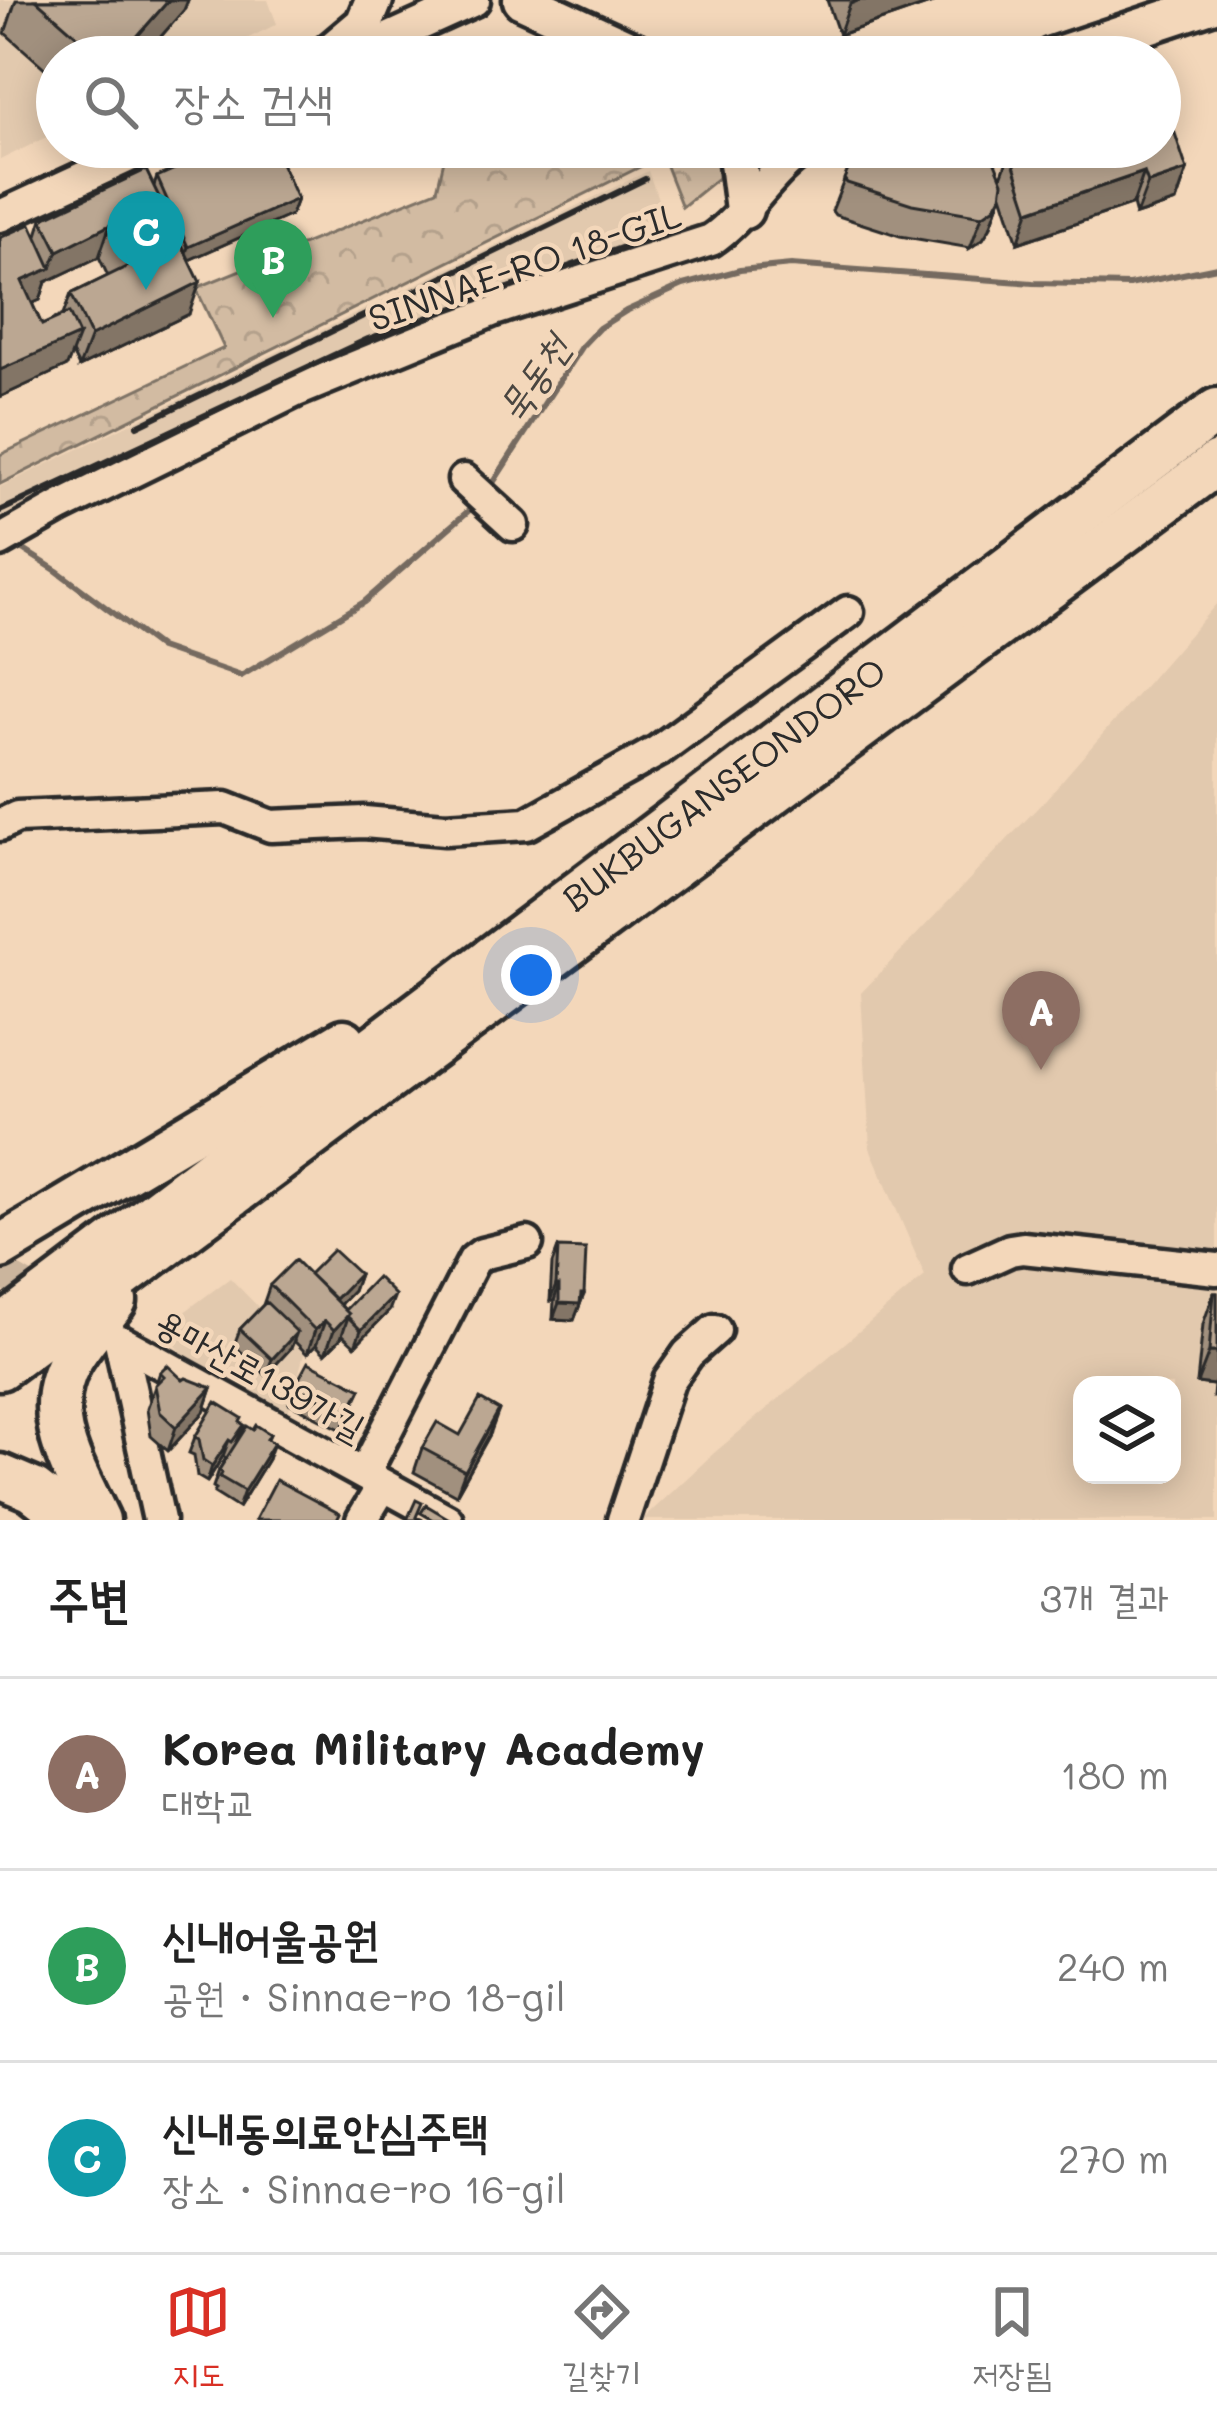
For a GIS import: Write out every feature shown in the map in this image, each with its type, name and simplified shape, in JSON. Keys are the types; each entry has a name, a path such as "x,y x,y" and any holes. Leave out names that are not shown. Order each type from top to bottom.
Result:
{"highway":[{"name":"BUKBUGANSEONDORO","path":"0,1329 1217,410"},
{"name":"BUKBUGANSEONDORO","path":"0,1368 1217,463"},
{"path":"0,1247 496,953"},
{"path":"98,1520 65,1451 58,1400 75,1353 149,1257"},
{"path":"0,1476 33,1490 72,1520"}],"main road":[{"path":"350,36 364,24 374,0"},
{"path":"522,0 601,36"},
{"path":"588,0 595,16 618,36"},
{"path":"1115,36 1217,2"},
{"path":"739,168 745,210"}],"street":[{"path":"394,36 474,0"},
{"path":"0,216 103,168"},
{"name":"SINNAE-RO 18-GIL","path":"0,542 296,391 494,310 700,244 745,210 779,168"},
{"path":"464,480 513,525"},
{"path":"0,825 17,817 225,808 271,826 364,822 446,829 527,824 658,751 848,612"},
{"name":"용마산로139가길","path":"373,1479 474,1260 527,1243"},
{"path":"968,1269 1023,1248 1217,1269"},
{"path":"623,1520 669,1381 688,1354 716,1330"},
{"name":"용마산로139가길","path":"159,1520 120,1341 448,1520"},
{"path":"362,1520 373,1479"}],"shaded area":[{"path":"0,0 268,0 277,24 253,36 36,36 36,142 0,160"},
{"path":"648,171 672,238 0,533 0,487"},
{"path":"1217,603 1217,1520 642,1520 714,1453 925,1276 870,1148 861,993 1046,799"},
{"path":"230,1278 304,1354 288,1413 190,1364 163,1328"}],"green space":[{"path":"442,168 638,168 0,484 0,455 224,348 196,288 437,190"},
{"path":"667,168 718,168 718,178 682,207"}],"building":[{"path":"36,0 169,0 137,36 77,36"},
{"path":"1181,152 1187,170 1148,183 1144,172 1029,211 1015,168 1181,168"},
{"path":"177,168 283,168 297,199 188,247 157,177"},
{"path":"997,168 1003,182 995,207 982,216 912,204 847,183 848,170"},
{"path":"146,170 200,282 91,336 71,294 130,265 110,225 58,251 42,219"},
{"path":"31,224 51,268 22,281 42,325 69,313 79,335 0,370 0,238"},
{"path":"558,1248 586,1249 580,1304 559,1303"},
{"path":"333,1250 359,1274 335,1299 309,1274"},
{"path":"295,1260 349,1314 334,1330 325,1321 315,1330 270,1285"},
{"path":"377,1277 395,1295 361,1330 345,1310"},
{"path":"1214,1293 1217,1352 1209,1352"},
{"path":"266,1302 297,1332 272,1359 240,1329"},
{"path":"308,1362 361,1389 348,1414 295,1386"},
{"path":"167,1365 183,1380 212,1388 176,1427 160,1412 155,1385"},
{"path":"480,1399 499,1410 465,1471 422,1448 437,1422 460,1435"},
{"path":"216,1402 242,1418 244,1425 212,1466 203,1460 195,1437"},
{"path":"256,1425 274,1443 244,1491 220,1477 219,1470 247,1426 253,1430"},
{"path":"276,1480 340,1514 337,1520 255,1520"},
{"path":"416,1500 422,1503 416,1517 423,1520 407,1520"},
{"path":"426,1505 451,1520 433,1520 421,1513"}],"waterway":[{"name":"묵동천","path":"487,492 581,347 626,311 683,285 740,270 791,265 1033,283 1129,285 1217,267"},
{"name":"묵동천","path":"13,543 160,648 241,676 364,602 474,506"}],"tunnel":[{"path":"0,1272 57,1305"}],"railway":[{"path":"137,426 645,179"},
{"path":"0,511 368,339 665,232"}],"place":[{"name":"신내동의료안심주택","path":"146,290"},
{"name":"신내어울공원","path":"273,318"},
{"name":"Korea Military Academy","path":"1041,1070"}]}
